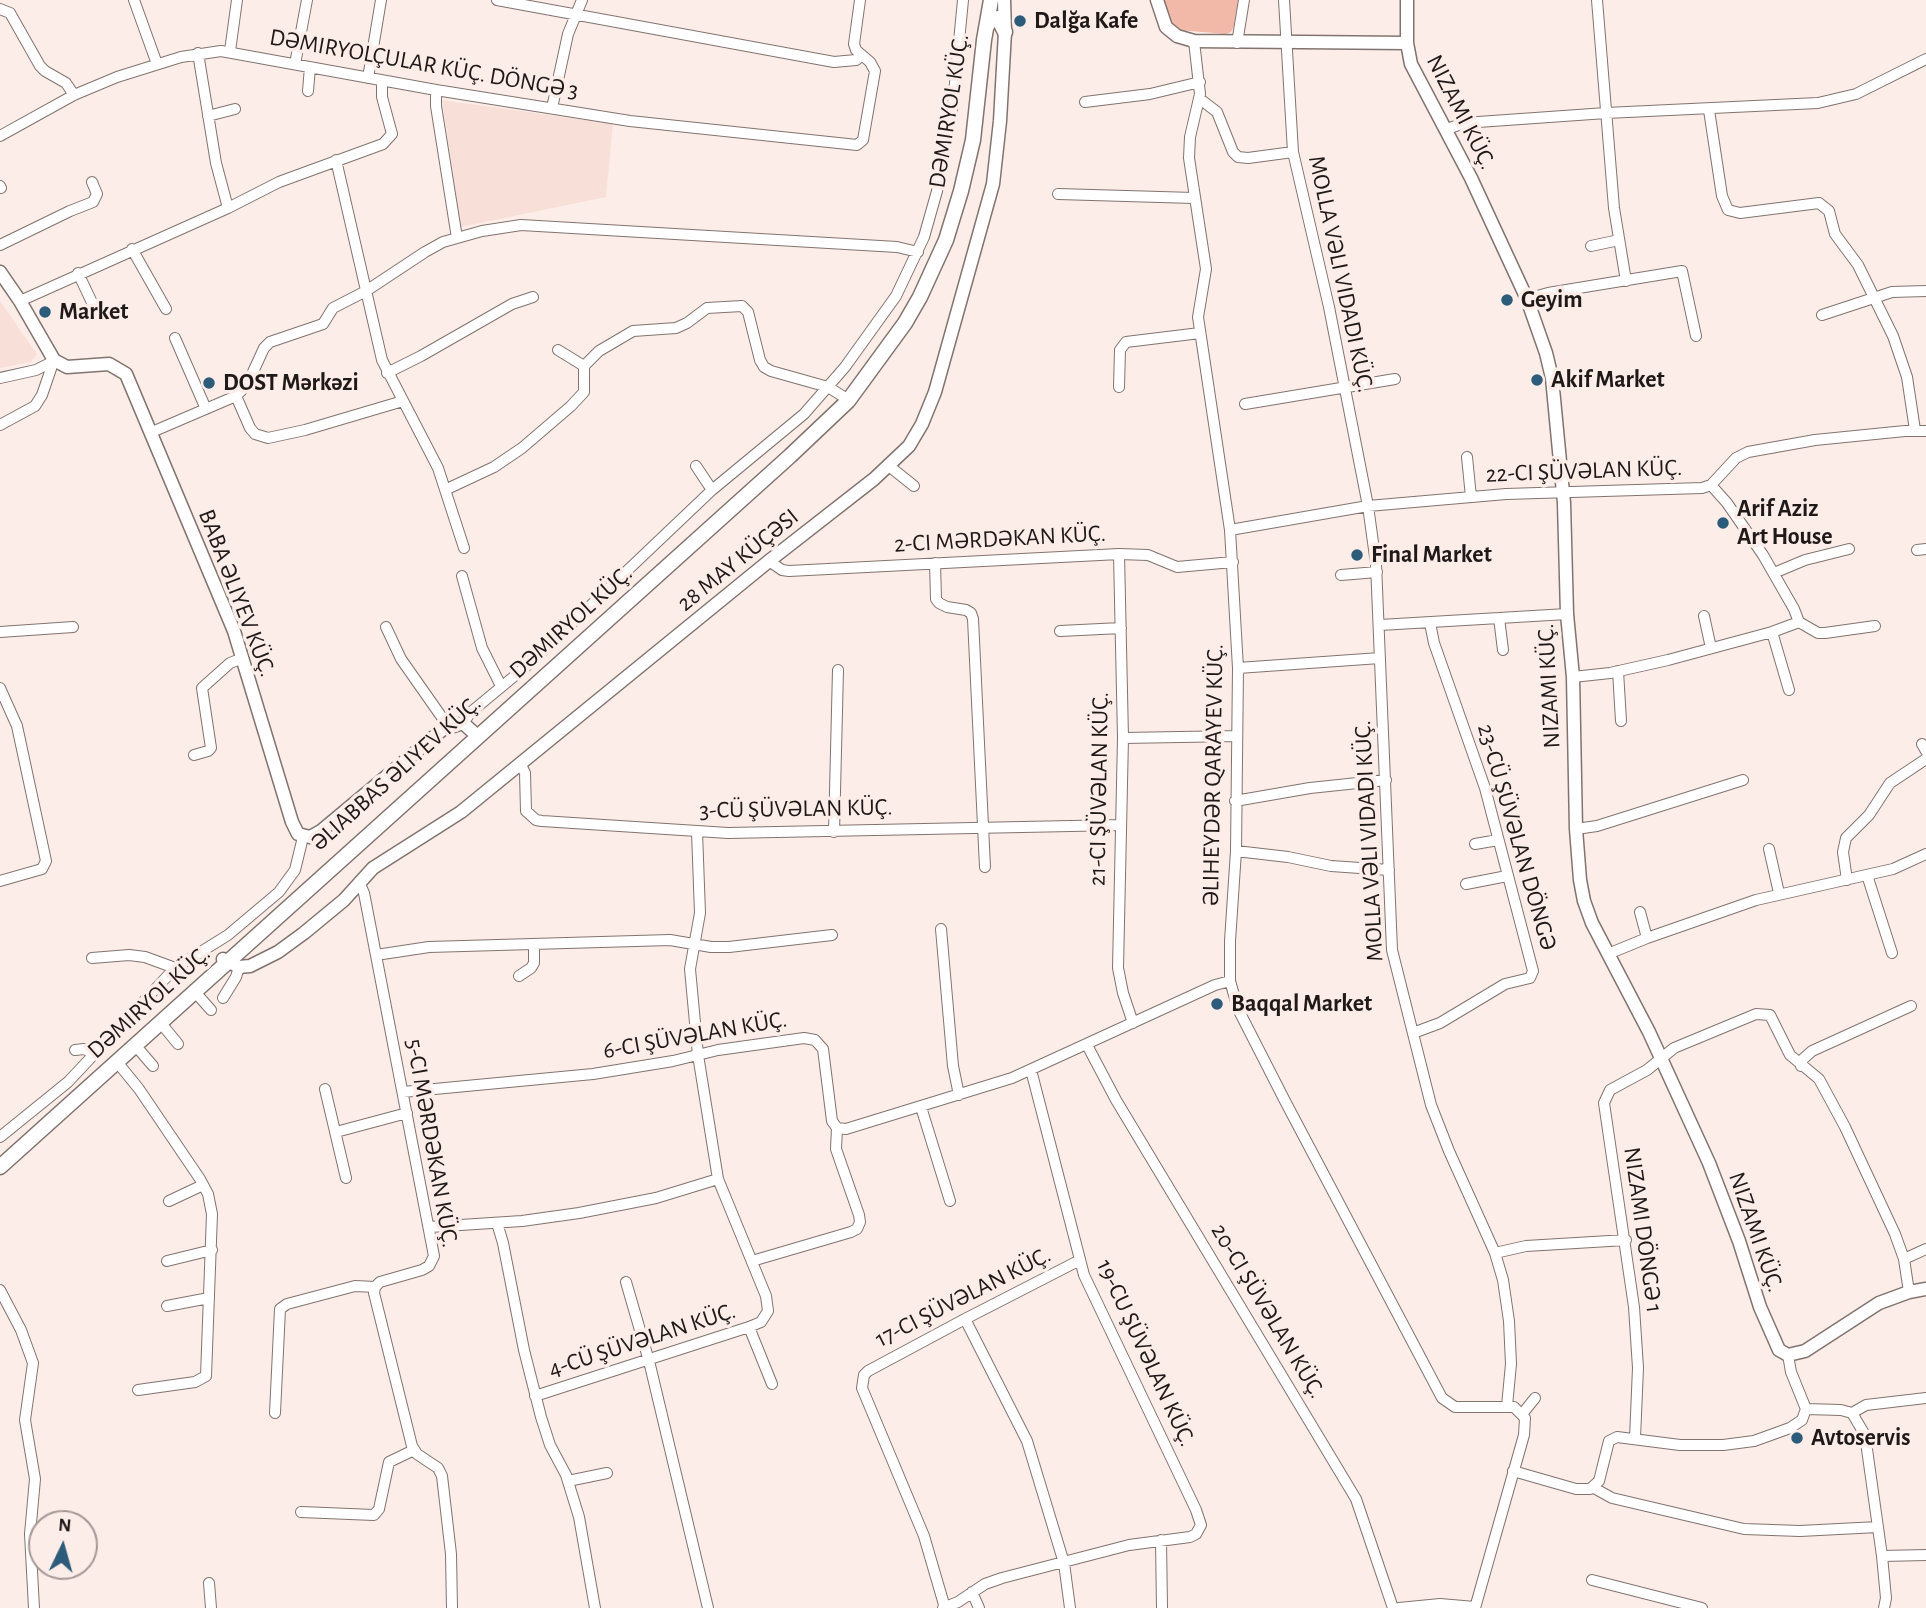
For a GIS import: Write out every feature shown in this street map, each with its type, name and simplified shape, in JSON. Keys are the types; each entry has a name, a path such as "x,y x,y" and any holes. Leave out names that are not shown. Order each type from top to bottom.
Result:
{"main road":[{"name":"ƏLIABBAS ƏLIYEV KÜÇ.","path":"0,1159 230,962 469,728 778,460 844,397 900,320 922,281 940,239 956,190 968,138 981,0"},
{"name":"DƏMIRYOL KÜÇ.","path":"0,1167 848,401 905,323 946,240 973,140 985,30 991,0"},
{"path":"985,30 990,20 995,18 1002,23 1004,32"}],"street":[{"path":"134,0 157,64"},
{"path":"230,51 237,0"},
{"path":"295,64 307,0"},
{"path":"368,78 381,0"},
{"path":"497,0 834,62 856,60 861,56 856,50 854,38 859,0"},
{"path":"552,108 568,34 582,0"},
{"name":"DƏMIRYOL KÜÇ.","path":"469,728 471,712 529,664 712,491 804,414 845,367 896,296 918,252 931,214 947,138 963,0"},
{"name":"28 MAY KÜÇƏSI","path":"230,962 256,964 278,952 334,909 381,862 461,812 889,466 909,446 922,424 935,392 995,176 1004,0"},
{"path":"1157,0 1166,27 1177,36 1194,41 1407,43"},
{"path":"1237,43 1244,0"},
{"name":"MOLLA VƏLI VIDADI KÜÇ.","path":"1284,0 1293,152 1329,307 1368,506 1377,572 1392,950 1431,1105 1495,1253 1503,1280 1509,1321 1511,1371 1507,1406"},
{"name":"NIZAMI KÜÇ.","path":"1408,0 1407,43 1411,64 1447,129 1527,299 1546,352 1552,378 1564,491 1567,614 1573,677 1576,829 1584,901 1592,923 1661,1058 1709,1163 1772,1339 1779,1350 1788,1355"},
{"path":"1597,0 1619,240 1626,281"},
{"path":"0,9 10,13 40,66 65,83 74,95"},
{"name":"ƏLIHEYDƏR QARAYEV KÜÇ.","path":"1194,41 1200,99 1189,145 1189,170 1206,269 1198,309 1233,562 1237,736 1236,850 1230,981 1234,1000 1436,1389 1455,1407 1507,1406"},
{"name":"DƏMIRYOLÇULAR KÜÇ. DÖNGƏ 3","path":"0,136 74,95 157,64 198,53 230,51 382,81 663,125 858,145 863,140 875,71 870,62 861,56"},
{"path":"198,53 216,163 228,208"},
{"path":"1447,129 1464,123 1606,113 1806,105 1835,100 1875,86 1903,69 1926,60"},
{"path":"308,91 310,67"},
{"path":"20,301 132,248 228,208 279,182 383,144 392,134 382,81"},
{"path":"1085,102 1150,94 1200,82"},
{"path":"436,90 436,106 457,238"},
{"path":"1200,99 1217,111 1233,152 1238,157 1293,152"},
{"path":"208,116 235,109"},
{"path":"1709,110 1722,196 1728,210 1740,213 1811,203 1825,205 1835,234 1858,265 1893,336 1903,362 1921,431"},
{"path":"336,160 378,348 387,373 426,443 447,489 464,548"},
{"path":"0,245 93,202 97,194 92,182"},
{"path":"1058,194 1194,198"},
{"path":"152,432 236,396 247,384 264,348 270,342 323,324 333,308 366,291 425,252 457,238 502,227 530,226 897,247 918,252"},
{"path":"1591,246 1619,240"},
{"path":"132,248 166,309"},
{"path":"1527,299 1548,293 1682,271 1696,336"},
{"path":"0,272 54,360 42,395 35,406 0,425"},
{"path":"78,273 96,311"},
{"path":"1822,315 1892,292 1926,291"},
{"path":"387,373 512,304 533,297"},
{"path":"447,489 494,467 522,449 571,407 584,392 584,366 599,351 633,331 676,328 707,308 738,304 742,306 748,312 764,367 771,372 828,387 844,397"},
{"path":"1119,387 1120,350 1126,342 1200,333"},
{"path":"175,338 206,409"},
{"path":"558,349 584,366"},
{"path":"0,378 36,370 54,360"},
{"name":"BABA ƏLIYEV KÜÇ.","path":"54,360 67,367 103,363 121,369 126,374 243,657 292,822 298,834 303,836"},
{"path":"1245,404 1395,379"},
{"path":"236,396 250,429 255,434 268,438 403,401"},
{"name":"22-CI ŞÜVƏLAN KÜÇ.","path":"1230,530 1368,506 1564,491 1702,488 1711,485 1736,458 1748,452 1796,442 1921,431"},
{"path":"1467,457 1471,497"},
{"path":"696,466 712,491"},
{"path":"889,466 914,486"},
{"path":"1711,485 1727,503 1774,573 1799,617 1799,622"},
{"path":"1774,573 1805,560 1849,549"},
{"name":"2-CI MƏRDƏKAN KÜÇ.","path":"769,561 782,570 1119,554 1148,555 1177,567 1233,562"},
{"name":"21-CI ŞÜVƏLAN KÜÇ.","path":"1119,554 1124,738 1118,968 1133,1023"},
{"path":"935,564 936,599 939,603 966,610 971,613 973,620 985,867"},
{"path":"1341,575 1377,572"},
{"path":"462,576 482,648 501,687"},
{"path":"1380,625 1567,614"},
{"path":"1704,617 1711,648"},
{"path":"1499,618 1503,650"},
{"path":"1573,677 1618,671 1772,632 1799,622 1825,633 1875,626"},
{"name":"23-CÜ ŞÜVƏLAN DÖNGƏ","path":"1413,1033 1440,1023 1505,984 1532,976 1532,966 1474,751 1434,643 1430,623"},
{"path":"0,632 73,627"},
{"path":"386,627 401,659 448,726"},
{"path":"1060,631 1121,628"},
{"path":"1772,632 1789,691"},
{"path":"194,755 211,748 202,688 230,663 243,657"},
{"path":"1237,668 1380,658"},
{"path":"834,832 838,670"},
{"path":"1618,671 1621,721"},
{"path":"0,688 17,726 46,862 42,869 0,881"},
{"path":"303,836 310,837 321,831 413,752 448,726 469,728"},
{"path":"1124,738 1237,736"},
{"path":"1847,880 1843,852 1846,838 1870,815 1890,783 1926,759"},
{"name":"3-CÜ ŞÜVƏLAN KÜÇ.","path":"520,764 524,773 526,811 536,820 697,832 834,832 1120,825"},
{"path":"1235,801 1310,788 1386,780"},
{"path":"1576,829 1597,827 1743,780"},
{"name":"4-CÜ ŞÜVƏLAN KÜÇ.","path":"536,1396 749,1327 761,1322 768,1311 766,1296 718,1179 698,1055 690,969 701,913 697,832"},
{"name":"DƏMIRYOL KÜÇ.","path":"0,1137 68,1082 175,968 228,935 279,892 295,870 303,836"},
{"path":"1475,844 1498,840"},
{"path":"1769,849 1779,894"},
{"path":"1236,850 1331,866 1389,870"},
{"path":"1608,954 1647,938 1779,894 1893,869 1926,854"},
{"path":"1867,875 1892,953"},
{"path":"1466,884 1507,876"},
{"name":"5-CI MƏRDƏKAN KÜÇ.","path":"359,883 364,893 434,1256 429,1266 384,1280 375,1287"},
{"path":"1640,912 1647,938"},
{"path":"941,929 953,1066 959,1095"},
{"path":"376,955 410,948 670,940 729,947 831,935"},
{"path":"519,976 534,963 534,944"},
{"path":"92,958 129,955 145,957 175,968"},
{"path":"223,998 236,977 230,962"},
{"path":"836,1128 850,1128 1031,1070 1215,985 1230,981"},
{"path":"195,992 211,1010"},
{"path":"1909,1292 1904,1258 1891,1223 1846,1127 1819,1079 1801,1066 1803,1059 1812,1051 1911,1006"},
{"name":"NIZAMI DÖNGƏ 1","path":"1635,1438 1638,1368 1634,1307 1604,1103 1610,1090 1647,1070 1674,1048 1763,1013 1770,1016 1790,1055 1801,1066"},
{"path":"160,1022 178,1044"},
{"path":"403,1092 593,1074 797,1038 815,1040 824,1053 832,1121 836,1128 836,1149 860,1222 851,1232 752,1261"},
{"path":"135,1045 153,1066"},
{"name":"20-CI ŞÜVƏLAN KÜÇ.","path":"1087,1045 1116,1100 1356,1499 1393,1608"},
{"path":"75,1050 84,1049 94,1053"},
{"path":"117,1062 139,1089 203,1185 208,1194 212,1214 206,1376 195,1382 138,1390"},
{"name":"19-CU ŞÜVƏLAN KÜÇ.","path":"944,1608 985,1584 1002,1578 1129,1545 1196,1534 1200,1525 1200,1520 1084,1275 1031,1070"},
{"path":"325,1089 346,1178"},
{"path":"920,1107 950,1201"},
{"path":"336,1132 407,1113"},
{"path":"430,1227 547,1218 627,1205 718,1179"},
{"path":"169,1201 203,1185"},
{"path":"497,1223 547,1437 568,1482 579,1517 595,1608"},
{"path":"1495,1253 1525,1246 1626,1240"},
{"path":"1904,1258 1926,1249"},
{"path":"167,1261 212,1250"},
{"name":"17-CI ŞÜVƏLAN KÜÇ.","path":"944,1608 924,1536 862,1388 862,1381 868,1371 1080,1260"},
{"path":"626,1282 649,1361 708,1608"},
{"path":"275,1413 280,1309 287,1304 355,1286 375,1287 374,1296 414,1450 421,1458 438,1468 442,1476 451,1554 452,1608"},
{"path":"1594,1488 1599,1482 1609,1441 1617,1437 1693,1445 1740,1444 1766,1438 1797,1424 1802,1420 1806,1409 1791,1372 1788,1355 1813,1348 1879,1303 1926,1289"},
{"path":"0,1290 22,1329 33,1363 25,1420 35,1479 30,1534 34,1608"},
{"path":"167,1306 209,1298"},
{"path":"965,1319 1027,1441 1064,1563 1070,1608"},
{"path":"749,1327 772,1384"},
{"path":"1522,1413 1535,1398"},
{"path":"1852,1413 1866,1405 1926,1398"},
{"path":"1399,1608 1440,1604 1475,1607 1526,1428 1522,1413 1507,1406"},
{"path":"1806,1409 1852,1413 1865,1435 1882,1556 1886,1598 1884,1608"},
{"path":"301,1512 374,1515 379,1509 389,1462 414,1450"},
{"path":"1513,1471 1576,1489 1594,1488 1612,1499 1744,1529 1800,1531 1878,1527"},
{"path":"568,1482 607,1473"},
{"path":"1161,1540 1162,1608"},
{"path":"1882,1556 1926,1555"},
{"path":"1592,1580 1702,1608"},
{"path":"209,1583 211,1608"},
{"path":"972,1592 979,1608"}],"shaded area":[{"path":"1162,0 1238,0 1234,26 1231,32 1226,34 1178,30 1171,26"},
{"path":"442,100 613,124 606,197 461,227"},
{"path":"0,301 37,354 31,362 0,368"}],"place":[{"name":"Dalğa Kafe","path":"1020,21"},
{"name":"Geyim","path":"1507,300"},
{"name":"Market","path":"45,312"},
{"name":"Akif Market","path":"1537,380"},
{"name":"DOST Mərkəzi","path":"209,383"},
{"name":"Arif Aziz Art House","path":"1723,523"},
{"name":"Final Market","path":"1357,555"},
{"name":"Baqqal Market","path":"1217,1004"},
{"name":"Avtoservis","path":"1797,1438"}]}
